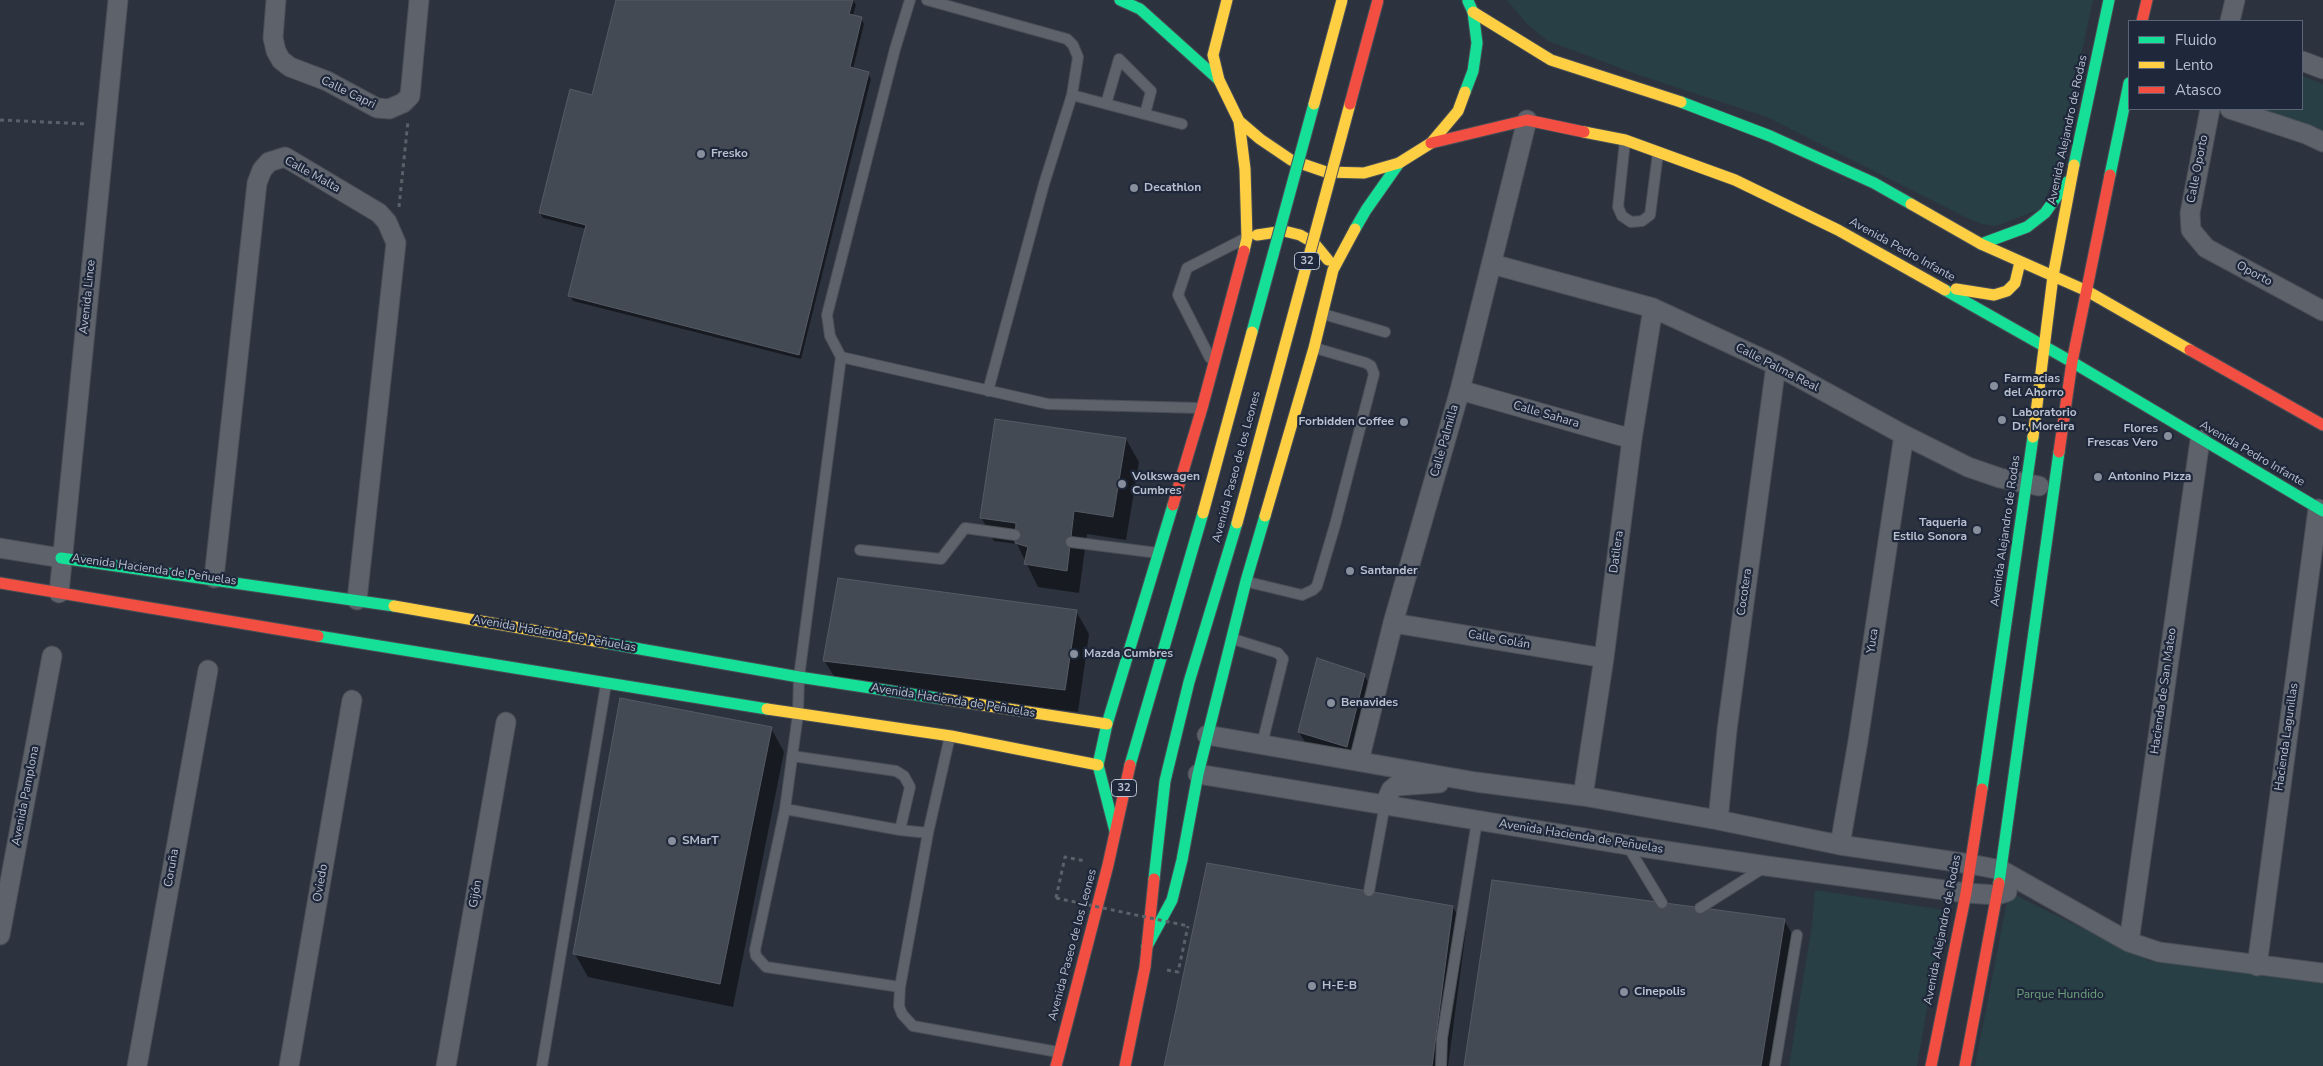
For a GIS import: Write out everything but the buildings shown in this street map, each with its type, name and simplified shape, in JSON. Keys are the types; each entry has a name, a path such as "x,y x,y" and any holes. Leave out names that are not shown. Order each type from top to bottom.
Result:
{"street":[{"name":"Avenida Lince","path":"58,593 118,0"},
{"name":"Calle Capri","path":"276,0 272,38 281,60 290,67 327,81 377,108 389,109 397,107 410,96"},
{"path":"410,96 419,0"},
{"path":"1120,0 1140,9 1219,80"},
{"path":"1227,0 1213,55 1219,80 1239,121 1260,139 1291,160 1326,172 1364,173 1399,163 1431,143 1458,110 1473,71 1477,43 1473,12 1468,0"},
{"name":"Avenida Paseo de los Leones","path":"1056,1066 1108,865 1129,767 1203,513 1342,0"},
{"name":"Avenida Paseo de los Leones","path":"1125,1066 1148,946 1165,781 1189,682 1237,523 1378,0"},
{"name":"Avenida Alejandro de Rodas","path":"1931,1066 1966,893 2027,485 2053,276 2071,177 2110,0"},
{"path":"2142,20 2146,0"},
{"path":"2230,20 2235,0"},
{"path":"1473,12 1551,60 1686,103 1770,136 1874,183 1981,244 2087,291 2323,425"},
{"path":"2303,61 2323,69"},
{"path":"1964,1066 1998,894 2072,362 2128,88"},
{"name":"Calle Oporto","path":"2191,230 2190,213 2210,110"},
{"path":"2233,110 2306,134 2323,142"},
{"name":"Avenida Pedro Infante","path":"1431,143 1526,120 1625,140 1735,180 1838,230 1932,283 2072,362 2320,510"},
{"name":"Calle Palmilla","path":"1360,761 1393,622 1460,390 1526,120"},
{"name":"Avenida Paseo de los Leones","path":"1115,831 1098,765 1107,724 1202,408 1247,238 1245,169 1239,121"},
{"name":"Calle Malta","path":"214,578 257,183 262,170 268,162 285,157 379,213 390,227 396,243 356,600"},
{"name":"Avenida Paseo de los Leones","path":"1148,946 1172,900 1182,860 1198,774 1246,581 1314,348 1333,270 1366,210 1399,163"},
{"path":"1981,244 2027,228 2045,213 2071,177"},
{"name":"Oporto","path":"2191,230 2206,248 2323,310"},
{"path":"1247,238 1267,232 1284,231 1300,234 1314,243 1325,255 1333,270"},
{"path":"1932,283 1979,294 1994,295 2007,291 2015,283 2020,262"},
{"name":"Calle Palma Real","path":"1492,264 1653,308 1776,365 1904,435 1968,467 2027,485 2054,488"},
{"name":"Datilera","path":"1583,796 1604,658 1632,439 1653,308"},
{"name":"Cocotera","path":"1718,820 1727,730 1776,365"},
{"name":"Calle Sahara","path":"1460,390 1632,439"},
{"name":"Yuca","path":"1840,845 1858,742 1904,435"},
{"name":"Hacienda de San Mateo","path":"2129,942 2200,440"},
{"name":"Hacienda Lagunillas","path":"2257,966 2320,510"},
{"name":"Avenida Hacienda de Peñuelas","path":"0,548 356,600 799,677 1107,724"},
{"path":"0,583 798,714 950,736 1098,765"},
{"name":"Calle Golán","path":"1393,622 1604,658"},
{"name":"Avenida Pamplona","path":"0,935 52,656"},
{"name":"Coruña","path":"137,1066 208,670"},
{"name":"Oviedo","path":"289,1066 352,700"},
{"name":"Gijón","path":"446,1066 506,722"},
{"path":"1207,736 1476,782 1583,796 1718,820 1840,845 2001,870 2028,887 2129,942 2159,952 2323,973"},
{"name":"Avenida Hacienda de Peñuelas","path":"1198,774 1627,845 1767,866 1966,893 1998,894 2028,887"},
{"path":"1385,804 1391,790 1396,786 1476,782"}],"lane":[{"path":"900,988 766,967 756,956 755,950 785,809 798,714 799,677 841,357 830,336 827,315 895,49 910,0"},
{"path":"927,0 1068,40 1073,45 1078,57 1072,96 1044,184 988,391"},
{"path":"1106,104 1119,59 1151,91 1145,114"},
{"path":"1072,96 1182,124"},
{"path":"1625,140 1618,207 1622,216 1632,222 1642,221 1650,214 1658,152"},
{"path":"1213,365 1178,295 1187,268 1247,238"},
{"path":"1322,313 1385,332"},
{"path":"1246,581 1302,595 1313,590 1317,586 1335,525 1374,374 1371,366 1314,348"},
{"path":"841,357 1048,404 1202,408"},
{"path":"860,550 941,558 965,528 1015,535"},
{"path":"1070,542 1159,553"},
{"path":"1232,638 1278,653 1283,659 1262,744"},
{"path":"542,1066 606,683"},
{"path":"950,736 928,833 900,988 902,1014 913,1026 1059,1052"},
{"path":"792,756 896,771 904,776 910,787 900,830"},
{"path":"1369,891 1385,804"},
{"path":"785,809 900,830 928,833"},
{"path":"1441,1066 1442,1038 1477,820"},
{"path":"1627,845 1662,903"},
{"path":"1700,908 1767,866"},
{"path":"1775,1066 1797,935"}],"path":[{"path":"399,213 410,96"},
{"path":"0,120 105,125"},
{"path":"1065,857 1056,898 1188,926 1178,972"}],"green space":[{"path":"1507,0 2093,0 2074,88 2060,168 2040,209 1996,226 1982,224 1965,217 1767,117 1639,75 1548,41 1527,24"},
{"path":"2303,76 2323,84 2323,134 2264,110 2303,110"},
{"path":"1815,890 1944,910 1917,1066 1789,1066 1812,925"},
{"name":"Parque Hundido","path":"2013,896 2017,896 2149,961 2323,983 2323,1066 1975,1066 2007,901"}],"traffic: fast":[{"path":"1120,0 1140,9 1219,80"},
{"path":"2074,165 2109,0"},
{"path":"1465,92 1473,71 1477,43 1473,12 1468,1"},
{"path":"2110,175 2128,88"},
{"path":"1681,102 1770,136 1874,183 1911,204"},
{"path":"1252,332 1314,104"},
{"path":"1355,229 1399,163"},
{"path":"1981,244 2027,227 2045,213 2067,182"},
{"path":"1945,290 2072,362 2323,511"},
{"path":"1982,789 2033,437"},
{"path":"1999,883 2059,452"},
{"path":"1115,831 1098,765 1107,724 1173,505"},
{"path":"1130,765 1203,513"},
{"path":"1147,946 1172,900 1182,860 1198,774 1246,581 1265,516"},
{"path":"1154,879 1165,781 1189,682 1237,523"},
{"path":"61,558 394,606"},
{"path":"318,636 767,709"},
{"path":"606,643 799,677 943,699"}],"traffic: slow":[{"path":"1227,0 1213,55 1219,80 1239,121 1260,139 1291,160 1326,172 1364,173 1399,163 1431,143 1458,111 1465,92"},
{"path":"1314,104 1342,0"},
{"path":"1473,12 1551,60 1681,102"},
{"path":"1237,523 1350,104"},
{"path":"1239,121 1245,169 1247,238 1244,251"},
{"path":"1584,132 1625,140 1735,180 1838,230 1945,290"},
{"path":"2033,437 2053,276 2074,165"},
{"path":"1911,204 1981,244 2087,291 2190,350"},
{"path":"1265,516 1314,348 1333,270 1355,229"},
{"path":"1257,235 1284,231 1300,235 1314,243 1328,260"},
{"path":"1956,289 1994,295 2007,291 2015,283 2020,262"},
{"path":"1203,513 1252,332"},
{"path":"394,606 606,643"},
{"path":"943,699 1107,724"},
{"path":"767,709 951,736 1098,765"}],"traffic: jam":[{"path":"1350,104 1378,0"},
{"path":"2142,20 2147,0"},
{"path":"1431,143 1527,120 1584,132"},
{"path":"2059,452 2072,362 2110,175"},
{"path":"1173,505 1202,408 1244,251"},
{"path":"2190,350 2323,425"},
{"path":"0,583 318,636"},
{"path":"1056,1066 1108,865 1130,765"},
{"path":"1931,1066 1966,893 1982,789"},
{"path":"1125,1066 1145,967 1154,879"},
{"path":"1965,1066 1999,883"}],"place":[{"name":"Fresko","path":"701,154"},
{"name":"Decathlon","path":"1134,188"},
{"name":"Farmacias del Ahorro","path":"1994,386"},
{"name":"Laboratorio Dr, Moreira","path":"2002,420"},
{"name":"Forbidden Coffee","path":"1404,422"},
{"name":"Flores Frescas Vero","path":"2168,436"},
{"name":"Antonino Pizza","path":"2098,477"},
{"name":"Volkswagen Cumbres","path":"1122,484"},
{"name":"Taqueria Estilo Sonora","path":"1977,530"},
{"name":"Santander","path":"1350,571"},
{"name":"Mazda Cumbres","path":"1074,654"},
{"name":"Benavides","path":"1331,703"},
{"name":"SMarT","path":"672,841"},
{"name":"H-E-B","path":"1312,986"},
{"name":"Cinepolis","path":"1624,992"}]}
